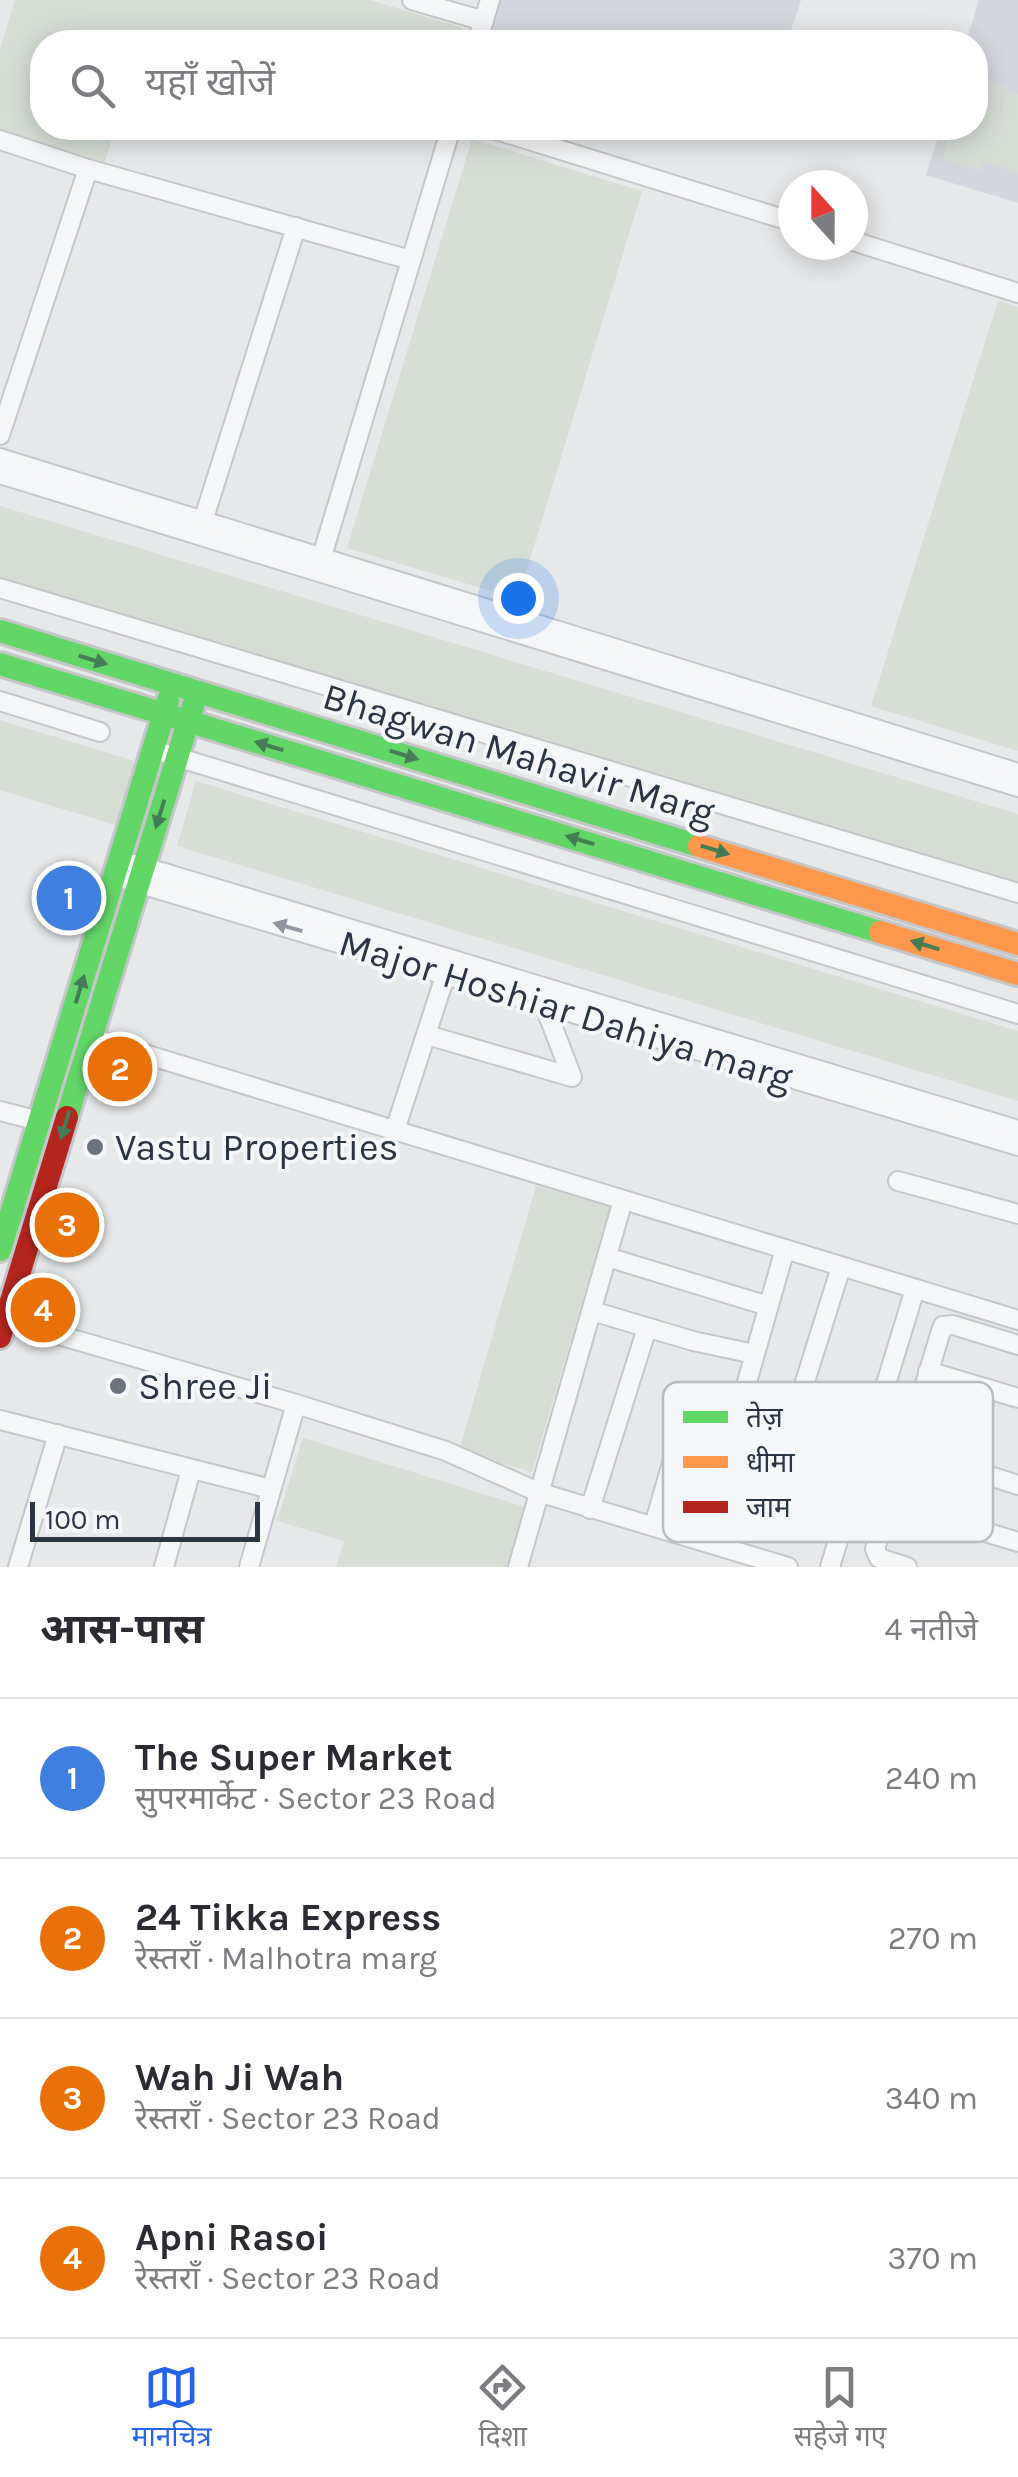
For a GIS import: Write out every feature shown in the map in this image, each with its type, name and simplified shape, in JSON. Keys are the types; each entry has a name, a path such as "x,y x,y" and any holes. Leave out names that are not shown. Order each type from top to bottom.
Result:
{"main road":[{"name":"Bhagwan Mahavir Marg","path":"0,631 1018,944"},
{"path":"0,664 164,714"},
{"path":"0,1250 173,684"},
{"path":"2,1325 197,692"},
{"name":"Bhagwan Mahavir Marg","path":"164,714 1017,968"}],"street":[{"path":"412,0 484,20"},
{"path":"481,30 490,0"},
{"path":"0,140 88,169 411,260"},
{"path":"320,564 448,140"},
{"path":"529,140 778,217"},
{"path":"0,434 88,169"},
{"path":"204,521 296,228"},
{"path":"868,246 1018,292"},
{"path":"0,458 1018,787"},
{"path":"0,474 320,564 1018,772"},
{"path":"0,588 1018,893"},
{"path":"0,701 100,732"},
{"path":"153,750 1018,1014"},
{"name":"Major Hoshiar Dahiya marg","path":"117,868 1018,1130"},
{"path":"395,1130 448,965"},
{"name":"Major Hoshiar Dahiya marg","path":"448,965 543,1002 1018,1146"},
{"path":"427,1035 572,1078 543,1002"},
{"path":"92,1038 1018,1320"},
{"path":"0,1111 39,1121"},
{"path":"898,1181 1018,1214"},
{"path":"518,1567 623,1200"},
{"path":"747,1382 785,1249"},
{"path":"607,1257 768,1306"},
{"path":"805,1382 841,1267"},
{"path":"887,1382 915,1289"},
{"path":"592,1311 754,1354"},
{"path":"925,1382 940,1331 948,1324 1018,1344"},
{"path":"2,1325 296,1404 446,1451 538,1492 663,1528"},
{"path":"590,1509 647,1328"},
{"path":"928,1371 965,1382"},
{"path":"993,1390 1018,1398"},
{"path":"249,1567 296,1404"},
{"path":"0,1420 271,1490"},
{"path":"18,1567 58,1434"},
{"path":"164,1567 192,1470"},
{"path":"993,1477 1018,1485"},
{"path":"654,1525 663,1493"},
{"path":"993,1534 1018,1542"},
{"path":"708,1542 788,1567"},
{"path":"830,1567 838,1542"},
{"path":"878,1542 875,1554 908,1567"}],"shaded area":[{"path":"15,0 370,0 463,28 30,30 30,139 0,130 0,49"},
{"path":"500,0 801,0 791,30 491,30"},
{"path":"979,0 1018,0 1018,203 926,175 937,140 988,140 988,30 970,30"},
{"path":"988,82 1006,87 987,154 1007,90 1018,94 1018,173 984,162 980,171 942,159 948,140 988,140"},
{"path":"33,140 111,140 105,162"},
{"path":"472,140 642,191 518,599 347,548"},
{"path":"998,301 1018,307 1018,751 871,706"},
{"path":"0,506 1018,814 1018,887 0,577"},
{"path":"0,720 138,762 118,826 0,790"},
{"path":"196,781 1018,1031 1018,1101 177,846"},
{"path":"536,1186 610,1207 532,1472 459,1451"},
{"path":"303,1438 525,1507 506,1567 336,1567 344,1541 277,1521"}],"traffic: fast":[{"path":"0,631 699,846"},
{"path":"0,664 880,932"},
{"path":"0,1250 168,700"},
{"path":"67,1117 193,706"}],"traffic: slow":[{"path":"699,846 1018,944"},
{"path":"880,932 1018,974"}],"traffic: jam":[{"path":"0,1337 67,1117"}],"place":[{"name":"The Super Market","path":"69,898"},
{"name":"24 Tikka Express","path":"120,1069"},
{"name":"Vastu Properties","path":"95,1147"},
{"name":"Wah Ji Wah","path":"67,1225"},
{"name":"Apni Rasoi","path":"43,1310"},
{"name":"Shree Ji","path":"118,1386"}]}
